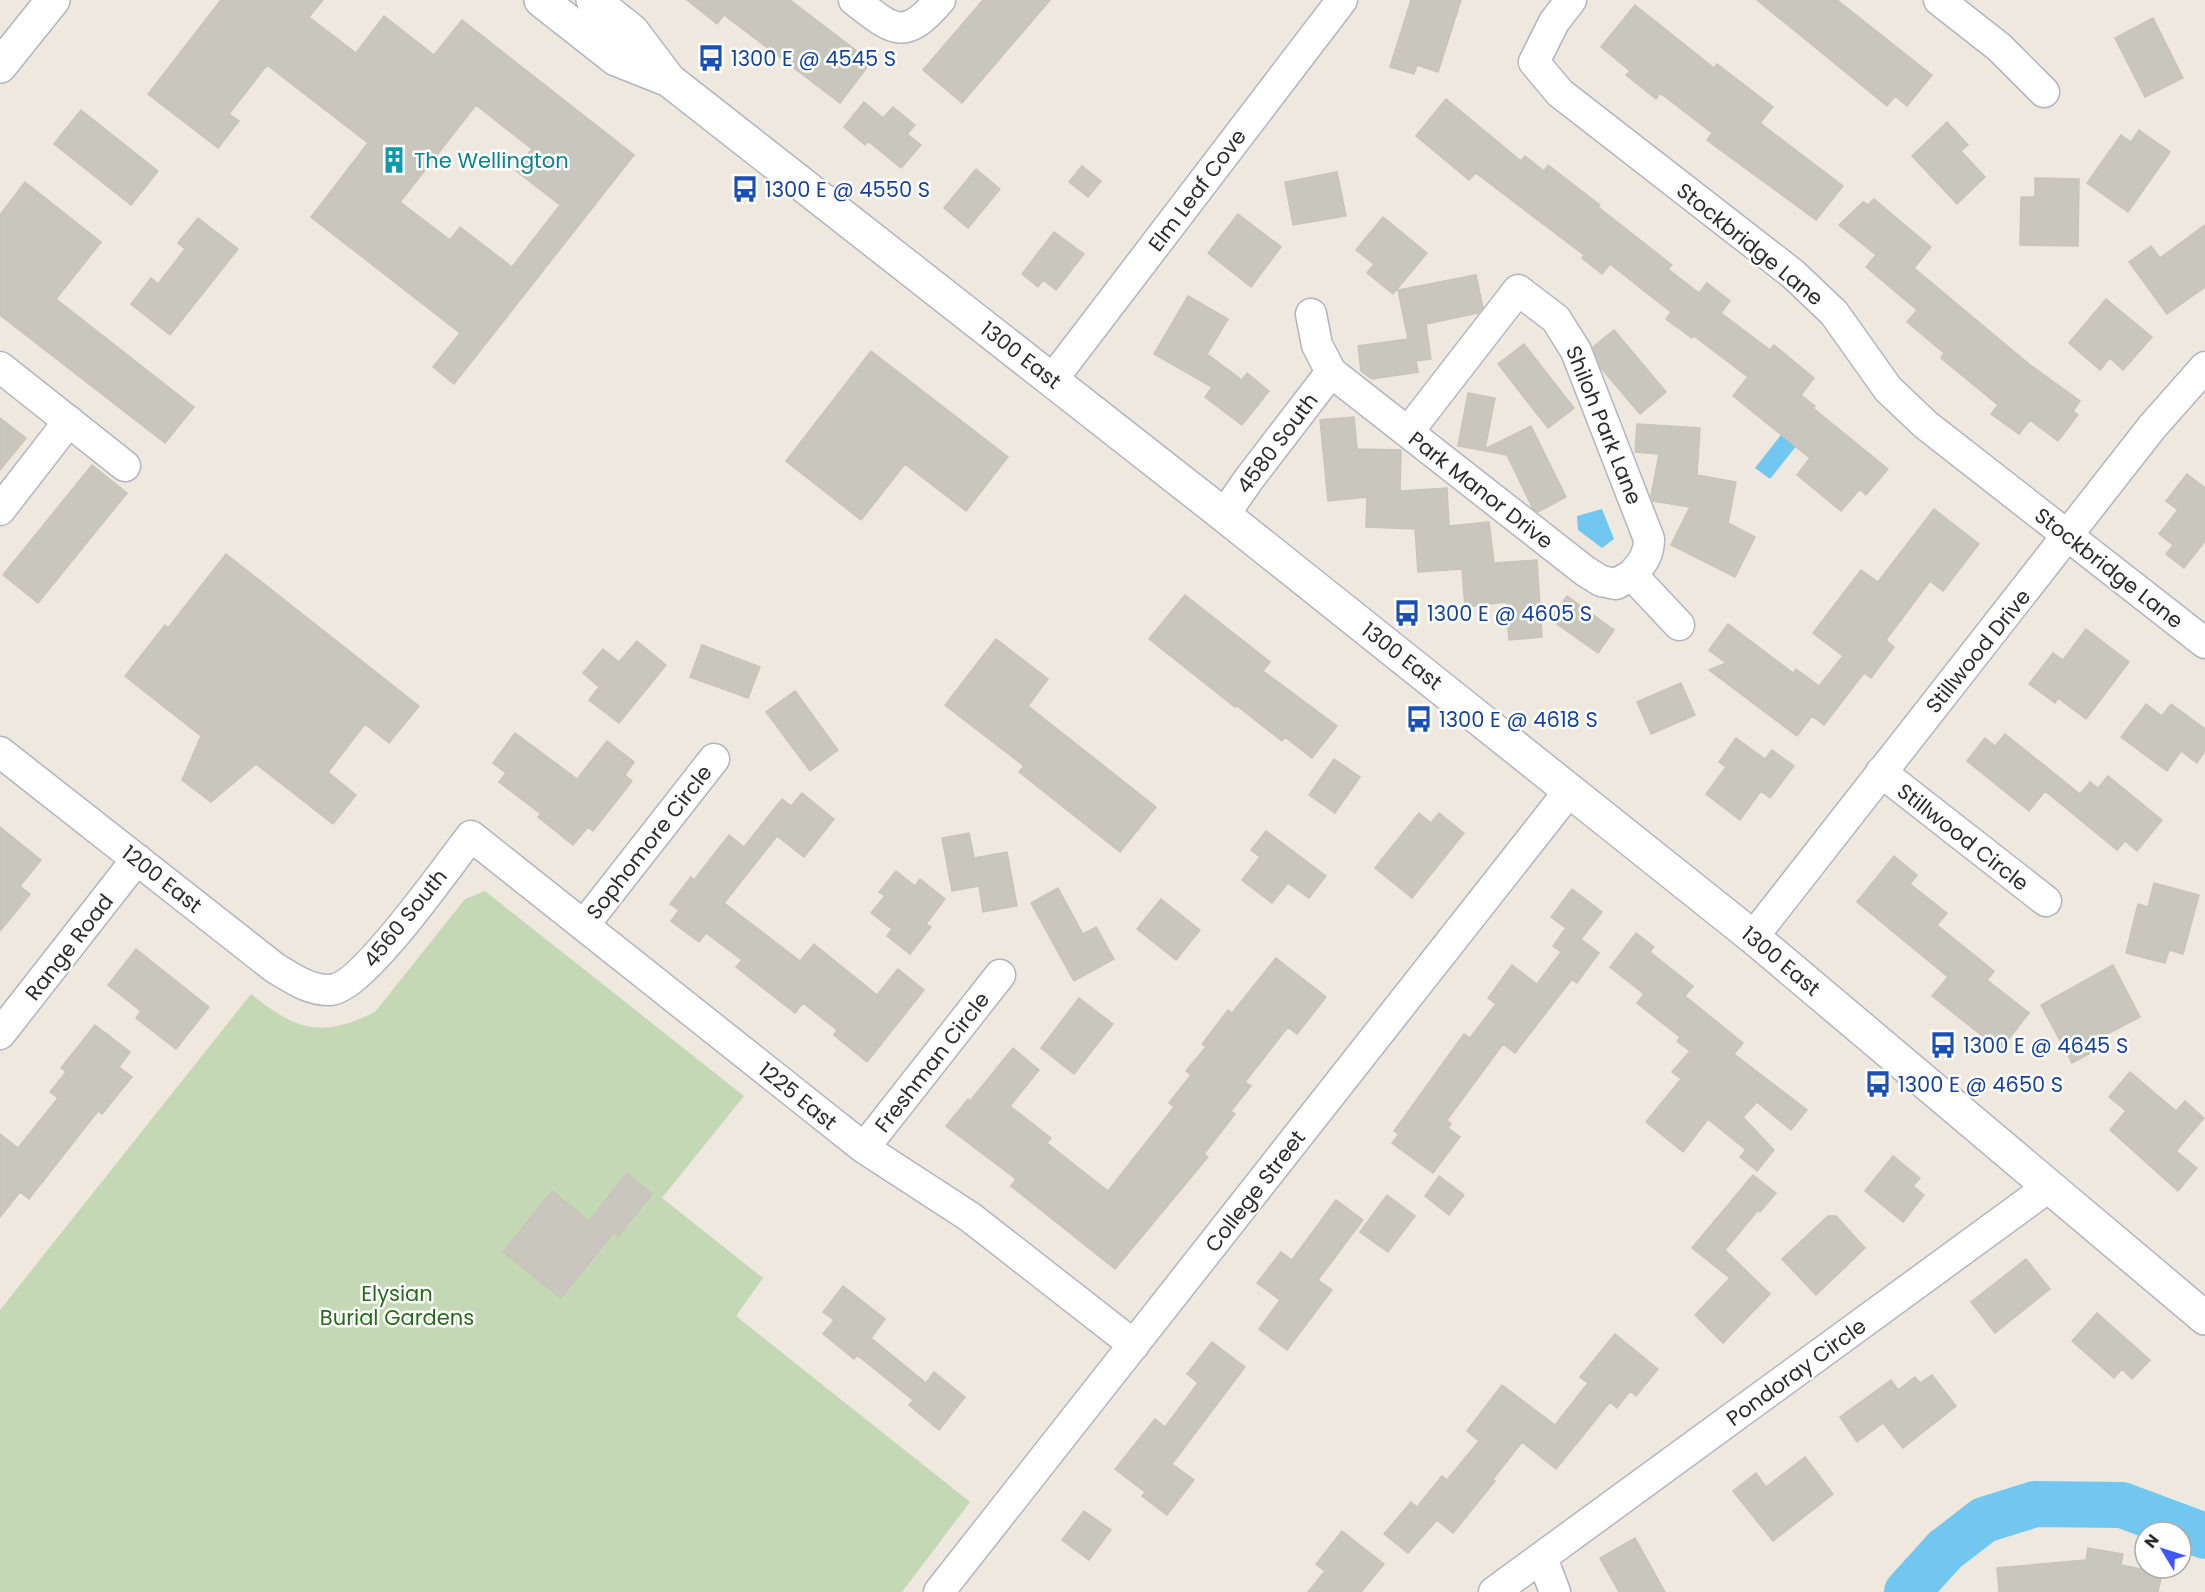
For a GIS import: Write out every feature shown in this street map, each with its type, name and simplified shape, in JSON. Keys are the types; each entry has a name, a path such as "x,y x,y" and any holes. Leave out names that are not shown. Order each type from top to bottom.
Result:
{"main road":[{"path":"0,66 53,0"},
{"name":"1300 East","path":"541,0 616,59 669,80"},
{"name":"1300 East","path":"593,0 632,31 669,80 1570,789 1753,937 2205,1318"}],"street":[{"path":"854,0 877,18 901,28 913,27 923,20 940,0"},
{"name":"Elm Leaf Cove","path":"1052,380 1342,0"},
{"name":"Stockbridge Lane","path":"1571,0 1554,22 1534,62 1560,93 1793,274 1834,313 1888,389 1926,424 2205,643"},
{"path":"1939,0 1999,47 2044,92"},
{"name":"Shiloh Park Lane","path":"1408,432 1518,290 1556,319 1576,351 1649,539 1649,551 1645,561 1632,575"},
{"name":"Park Manor Drive","path":"1311,315 1317,345 1331,372 1586,571 1601,581 1616,584 1632,575"},
{"path":"0,367 126,466"},
{"name":"Stillwood Drive","path":"1753,937 2152,427 2205,367"},
{"name":"4580 South","path":"1224,515 1249,478 1331,372"},
{"path":"0,510 69,422"},
{"path":"1632,575 1679,625"},
{"name":"1200 East","path":"0,752 275,968 306,987 332,990"},
{"name":"Sophomore Circle","path":"584,925 714,759"},
{"name":"Stillwood Circle","path":"1881,772 2046,902"},
{"name":"College Street","path":"939,1592 1570,789"},
{"name":"1225 East","path":"471,836 864,1148 970,1217 1134,1345"},
{"name":"4560 South","path":"332,990 353,980 374,960 471,836"},
{"name":"Range Road","path":"0,1034 137,859"},
{"name":"Freshman Circle","path":"864,1148 1000,975"},
{"name":"Pondoray Circle","path":"1494,1592 2050,1186"},
{"path":"1542,1558 1555,1592"}],"green space":[{"name":"Elysian Burial Gardens","path":"485,891 744,1096 662,1198 763,1278 736,1316 970,1502 902,1592 0,1592 0,1310 251,994 282,1016 309,1027 339,1026 375,1012 465,899"}],"water":[{"path":"1781,435 1797,445 1770,479 1755,468"},
{"path":"1602,509 1614,539 1602,548 1578,530 1577,516"}],"building":[{"name":"The Wellington","path":"221,0 323,0 309,17 356,53 384,16 434,55 462,20 634,155 454,384 433,367 460,333 311,217 368,143 267,65 229,114 239,121 218,148 148,94","holes":["476,105 532,149 515,170 560,205 512,267 460,227 450,240 400,202"]},
{"path":"687,0 790,0 871,62 840,103 724,15 717,24"},
{"path":"983,0 1050,0 962,103 923,70"},
{"path":"1411,0 1461,0 1438,72 1417,65 1414,74 1390,67"},
{"path":"1757,0 1837,0 1932,75 1907,106 1895,96 1887,106"},
{"path":"1635,5 1714,68 1717,64 1773,107 1760,123 1843,186 1816,220 1707,140 1712,133 1660,93 1656,99 1626,75 1630,71 1601,47"},
{"path":"2153,18 2183,78 2145,97 2115,38"},
{"path":"1446,99 1521,161 1525,156 1544,171 1548,165 1672,265 1668,269 1699,293 1707,283 1730,301 1721,313 1770,350 1774,345 1814,378 1801,395 1815,406 1813,408 1888,469 1866,495 1860,489 1841,511 1797,475 1810,458 1733,396 1748,377 1694,336 1692,338 1666,319 1671,312 1610,264 1602,274 1582,258 1584,255 1476,173 1469,180 1416,136"},
{"path":"864,102 883,118 893,107 915,125 907,134 921,145 901,168 868,141 865,145 844,127"},
{"path":"81,110 158,171 131,205 54,144"},
{"path":"1947,122 1968,145 1961,151 1985,177 1957,204 1912,156"},
{"path":"2139,130 2170,152 2128,212 2087,183 2121,135 2131,142"},
{"path":"1082,166 1101,181 1088,197 1069,182"},
{"path":"976,169 1000,189 968,228 944,208"},
{"path":"1337,172 1346,216 1293,225 1285,182"},
{"path":"2035,178 2079,179 2078,246 2020,245 2021,197 2035,197"},
{"path":"25,182 101,242 56,299 194,407 165,443 0,315 0,215"},
{"path":"1874,199 1931,247 1914,268 2029,364 2080,401 2073,411 2078,415 2058,441 2030,420 2019,434 1991,414 1998,405 1941,358 1944,353 1907,322 1917,310 1866,267 1876,255 1839,225 1863,202 1868,205"},
{"path":"1238,214 1281,247 1251,287 1208,253"},
{"path":"1383,217 1427,253 1393,294 1367,273 1374,264 1356,250"},
{"path":"198,218 238,249 170,335 131,304 151,278 158,284 185,249 178,243"},
{"path":"2205,225 2205,287 2167,314 2129,262 2151,246 2160,258"},
{"path":"1054,232 1084,254 1056,290 1043,280 1038,287 1022,274"},
{"path":"1476,275 1483,308 1478,313 1426,324 1431,359 1416,361 1418,372 1372,379 1361,371 1358,346 1408,339 1398,290"},
{"path":"1188,296 1228,319 1207,354 1242,380 1247,373 1269,391 1242,425 1205,397 1212,387 1154,354"},
{"path":"2106,299 2152,337 2123,370 2110,358 2100,370 2069,343"},
{"path":"1614,330 1666,392 1640,414 1601,368 1593,347"},
{"path":"1524,344 1574,408 1548,428 1498,364"},
{"path":"871,351 1008,457 966,511 905,464 861,520 786,461"},
{"path":"1468,393 1495,398 1485,449 1531,426 1566,497 1538,512 1533,509 1507,455 1458,446"},
{"path":"1354,417 1357,449 1401,450 1400,491 1447,488 1449,526 1489,522 1494,563 1537,560 1542,637 1509,640 1506,602 1465,607 1462,569 1418,572 1415,529 1366,527 1367,497 1328,501 1320,420"},
{"path":"0,418 26,438 0,470"},
{"path":"1637,424 1700,428 1697,475 1736,482 1728,523 1755,537 1735,577 1671,545 1690,507 1653,501 1651,496 1659,454 1635,452"},
{"path":"92,465 127,493 38,603 3,575"},
{"path":"2187,474 2205,488 2205,541 2184,568 2166,554 2173,545 2159,534 2178,510 2166,501"},
{"path":"1934,509 1979,544 1943,591 1930,581 1886,640 1894,647 1871,678 1864,673 1824,725 1812,716 1797,736 1709,670 1726,663 1709,650 1728,624 1793,673 1796,669 1819,686 1843,656 1813,633 1861,570 1878,582"},
{"path":"226,554 419,706 389,743 365,724 328,772 356,795 333,824 256,764 211,802 182,780 201,736 125,676 165,625 168,628"},
{"path":"1185,595 1270,662 1263,671 1337,726 1312,758 1285,737 1282,741 1236,705 1235,707 1149,639"},
{"path":"1567,596 1614,630 1598,653 1550,619"},
{"path":"2086,629 2129,662 2086,719 2058,698 2055,703 2029,684 2053,653 2063,660"},
{"path":"996,639 1048,679 1028,706 1156,807 1120,852 1019,772 1024,766 945,705"},
{"path":"637,641 666,665 619,723 589,700 599,687 583,673 603,649 619,662"},
{"path":"702,645 760,667 748,698 690,677"},
{"path":"1681,683 1695,715 1651,734 1637,702"},
{"path":"795,691 838,750 810,771 766,712"},
{"path":"2146,704 2162,716 2171,704 2205,729 2205,751 2197,763 2181,751 2167,771 2121,737"},
{"path":"515,733 577,779 607,741 634,762 625,775 632,781 593,831 588,827 573,845 538,817 541,814 499,782 506,773 493,763"},
{"path":"2005,734 2080,794 2090,782 2098,788 2108,776 2162,820 2137,851 2125,841 2117,850 2045,791 2029,811 1967,761 1985,738 1995,746"},
{"path":"1736,738 1765,759 1772,750 1794,766 1770,798 1761,791 1740,820 1706,794 1726,767 1719,762"},
{"path":"1334,759 1360,777 1335,813 1309,795"},
{"path":"802,793 834,819 804,857 777,836 724,903 800,961 814,944 877,995 898,969 924,990 867,1062 834,1035 837,1030 803,1003 795,1013 736,967 742,960 706,933 699,942 671,921 679,910 670,904 691,877 694,880 729,835 744,847 782,799 791,806"},
{"path":"1419,813 1431,823 1439,813 1464,833 1412,898 1375,868"},
{"path":"0,827 41,860 20,886 30,894 0,931"},
{"path":"1266,831 1326,876 1309,898 1288,883 1272,903 1242,880 1260,857 1251,850"},
{"path":"969,833 974,858 1007,852 1017,906 983,912 979,886 952,891 942,838"},
{"path":"1894,856 1917,875 1910,884 1947,913 1937,925 1994,971 1987,980 2029,1013 2000,1050 1932,996 1948,977 1857,902"},
{"path":"896,871 915,886 920,879 945,899 926,924 931,927 910,954 887,936 892,929 871,913 885,896 879,892"},
{"path":"2154,883 2199,895 2183,954 2169,950 2165,963 2126,953 2138,904 2148,907"},
{"path":"1058,888 1083,934 1096,927 1114,959 1074,981 1031,903"},
{"path":"1572,889 1602,912 1581,939 1599,953 1577,983 1572,979 1515,1053 1503,1044 1447,1120 1451,1124 1448,1128 1460,1137 1433,1173 1392,1143 1399,1134 1394,1131 1464,1034 1470,1038 1496,1004 1488,998 1512,965 1537,984 1561,952 1553,946 1566,928 1551,917"},
{"path":"1161,899 1200,930 1176,960 1137,929"},
{"path":"1636,933 1654,947 1650,952 1693,986 1685,996 1743,1043 1734,1054 1807,1110 1791,1130 1757,1102 1743,1117 1774,1150 1757,1171 1740,1157 1746,1150 1708,1119 1683,1152 1646,1122 1681,1079 1672,1072 1690,1051 1677,1041 1680,1037 1637,1003 1644,994 1610,967"},
{"path":"136,949 209,1007 176,1049 136,1018 141,1011 108,985"},
{"path":"1276,958 1326,997 1297,1034 1288,1027 1245,1082 1251,1086 1231,1111 1235,1114 1204,1154 1208,1157 1115,1269 1011,1186 1016,1179 946,1126 968,1099 970,1101 1013,1048 1039,1070 1010,1106 1051,1138 1047,1143 1108,1191 1174,1107 1169,1103 1191,1075 1186,1071 1206,1047 1202,1044 1228,1010 1232,1013"},
{"path":"2113,965 2140,1017 2094,1041 2098,1049 2072,1063 2041,1005"},
{"path":"1079,998 1113,1024 1074,1074 1041,1048"},
{"path":"95,1025 130,1052 119,1067 132,1077 102,1114 98,1111 29,1199 20,1192 0,1217 0,1134 18,1148 58,1098 50,1092 66,1072 61,1068"},
{"path":"2130,1072 2176,1111 2185,1101 2204,1118 2176,1151 2197,1168 2178,1191 2110,1130 2126,1111 2109,1097"},
{"path":"1893,1156 1920,1178 1913,1186 1924,1195 1903,1222 1865,1191"},
{"path":"627,1173 652,1194 618,1236 614,1232 561,1298 503,1252 552,1191 589,1221"},
{"path":"1753,1175 1776,1193 1760,1212 1758,1210 1725,1250 1770,1294 1723,1343 1695,1315 1730,1278 1692,1248"},
{"path":"1439,1176 1464,1195 1449,1215 1425,1196"},
{"path":"1387,1195 1415,1216 1388,1252 1360,1232"},
{"path":"1336,1200 1363,1220 1318,1280 1332,1290 1287,1350 1259,1329 1280,1300 1257,1283 1281,1252 1292,1260"},
{"path":"1828,1216 1836,1216 1865,1248 1816,1295 1782,1259"},
{"path":"2026,1259 2050,1289 1995,1333 1971,1302"},
{"path":"843,1286 885,1319 871,1338 926,1383 934,1372 965,1397 939,1430 909,1405 913,1400 857,1355 854,1359 823,1334 834,1320 823,1312"},
{"path":"2097,1313 2150,1360 2132,1379 2122,1369 2114,1378 2072,1341"},
{"path":"1615,1334 1658,1369 1636,1396 1630,1391 1617,1408 1610,1402 1556,1469 1522,1442 1493,1479 1495,1481 1453,1533 1437,1520 1408,1553 1384,1534 1411,1502 1417,1507 1442,1476 1447,1480 1479,1441 1467,1431 1502,1385 1555,1425 1588,1383 1580,1377"},
{"path":"1212,1342 1245,1367 1172,1464 1194,1480 1167,1515 1142,1496 1145,1492 1115,1469 1155,1419 1165,1427 1198,1383 1187,1374"},
{"path":"1932,1375 1956,1406 1903,1448 1883,1423 1857,1442 1840,1417 1891,1380 1898,1390 1915,1377 1920,1383"},
{"path":"1805,1457 1833,1494 1773,1541 1733,1491 1756,1473 1766,1487"},
{"path":"1084,1511 1111,1530 1089,1560 1062,1540"},
{"path":"1342,1531 1384,1564 1361,1592 1308,1592 1325,1571 1316,1564"},
{"path":"1635,1538 1665,1592 1619,1592 1600,1558"},
{"path":"2088,1548 2123,1554 2121,1565 2133,1567 2133,1580 2161,1580 2158,1592 1999,1592 1997,1568 2086,1560"}],"waterway":[{"path":"1907,1592 1945,1550 1984,1520 2035,1504 2122,1505 2205,1536"}],"place":[{"name":"1300 E @ 4545 S","path":"711,58"},
{"name":"The Wellington","path":"394,160"},
{"name":"1300 E @ 4550 S","path":"745,189"},
{"name":"1300 E @ 4605 S","path":"1407,613"},
{"name":"1300 E @ 4618 S","path":"1419,719"},
{"name":"1300 E @ 4645 S","path":"1943,1045"},
{"name":"1300 E @ 4650 S","path":"1878,1084"}]}
